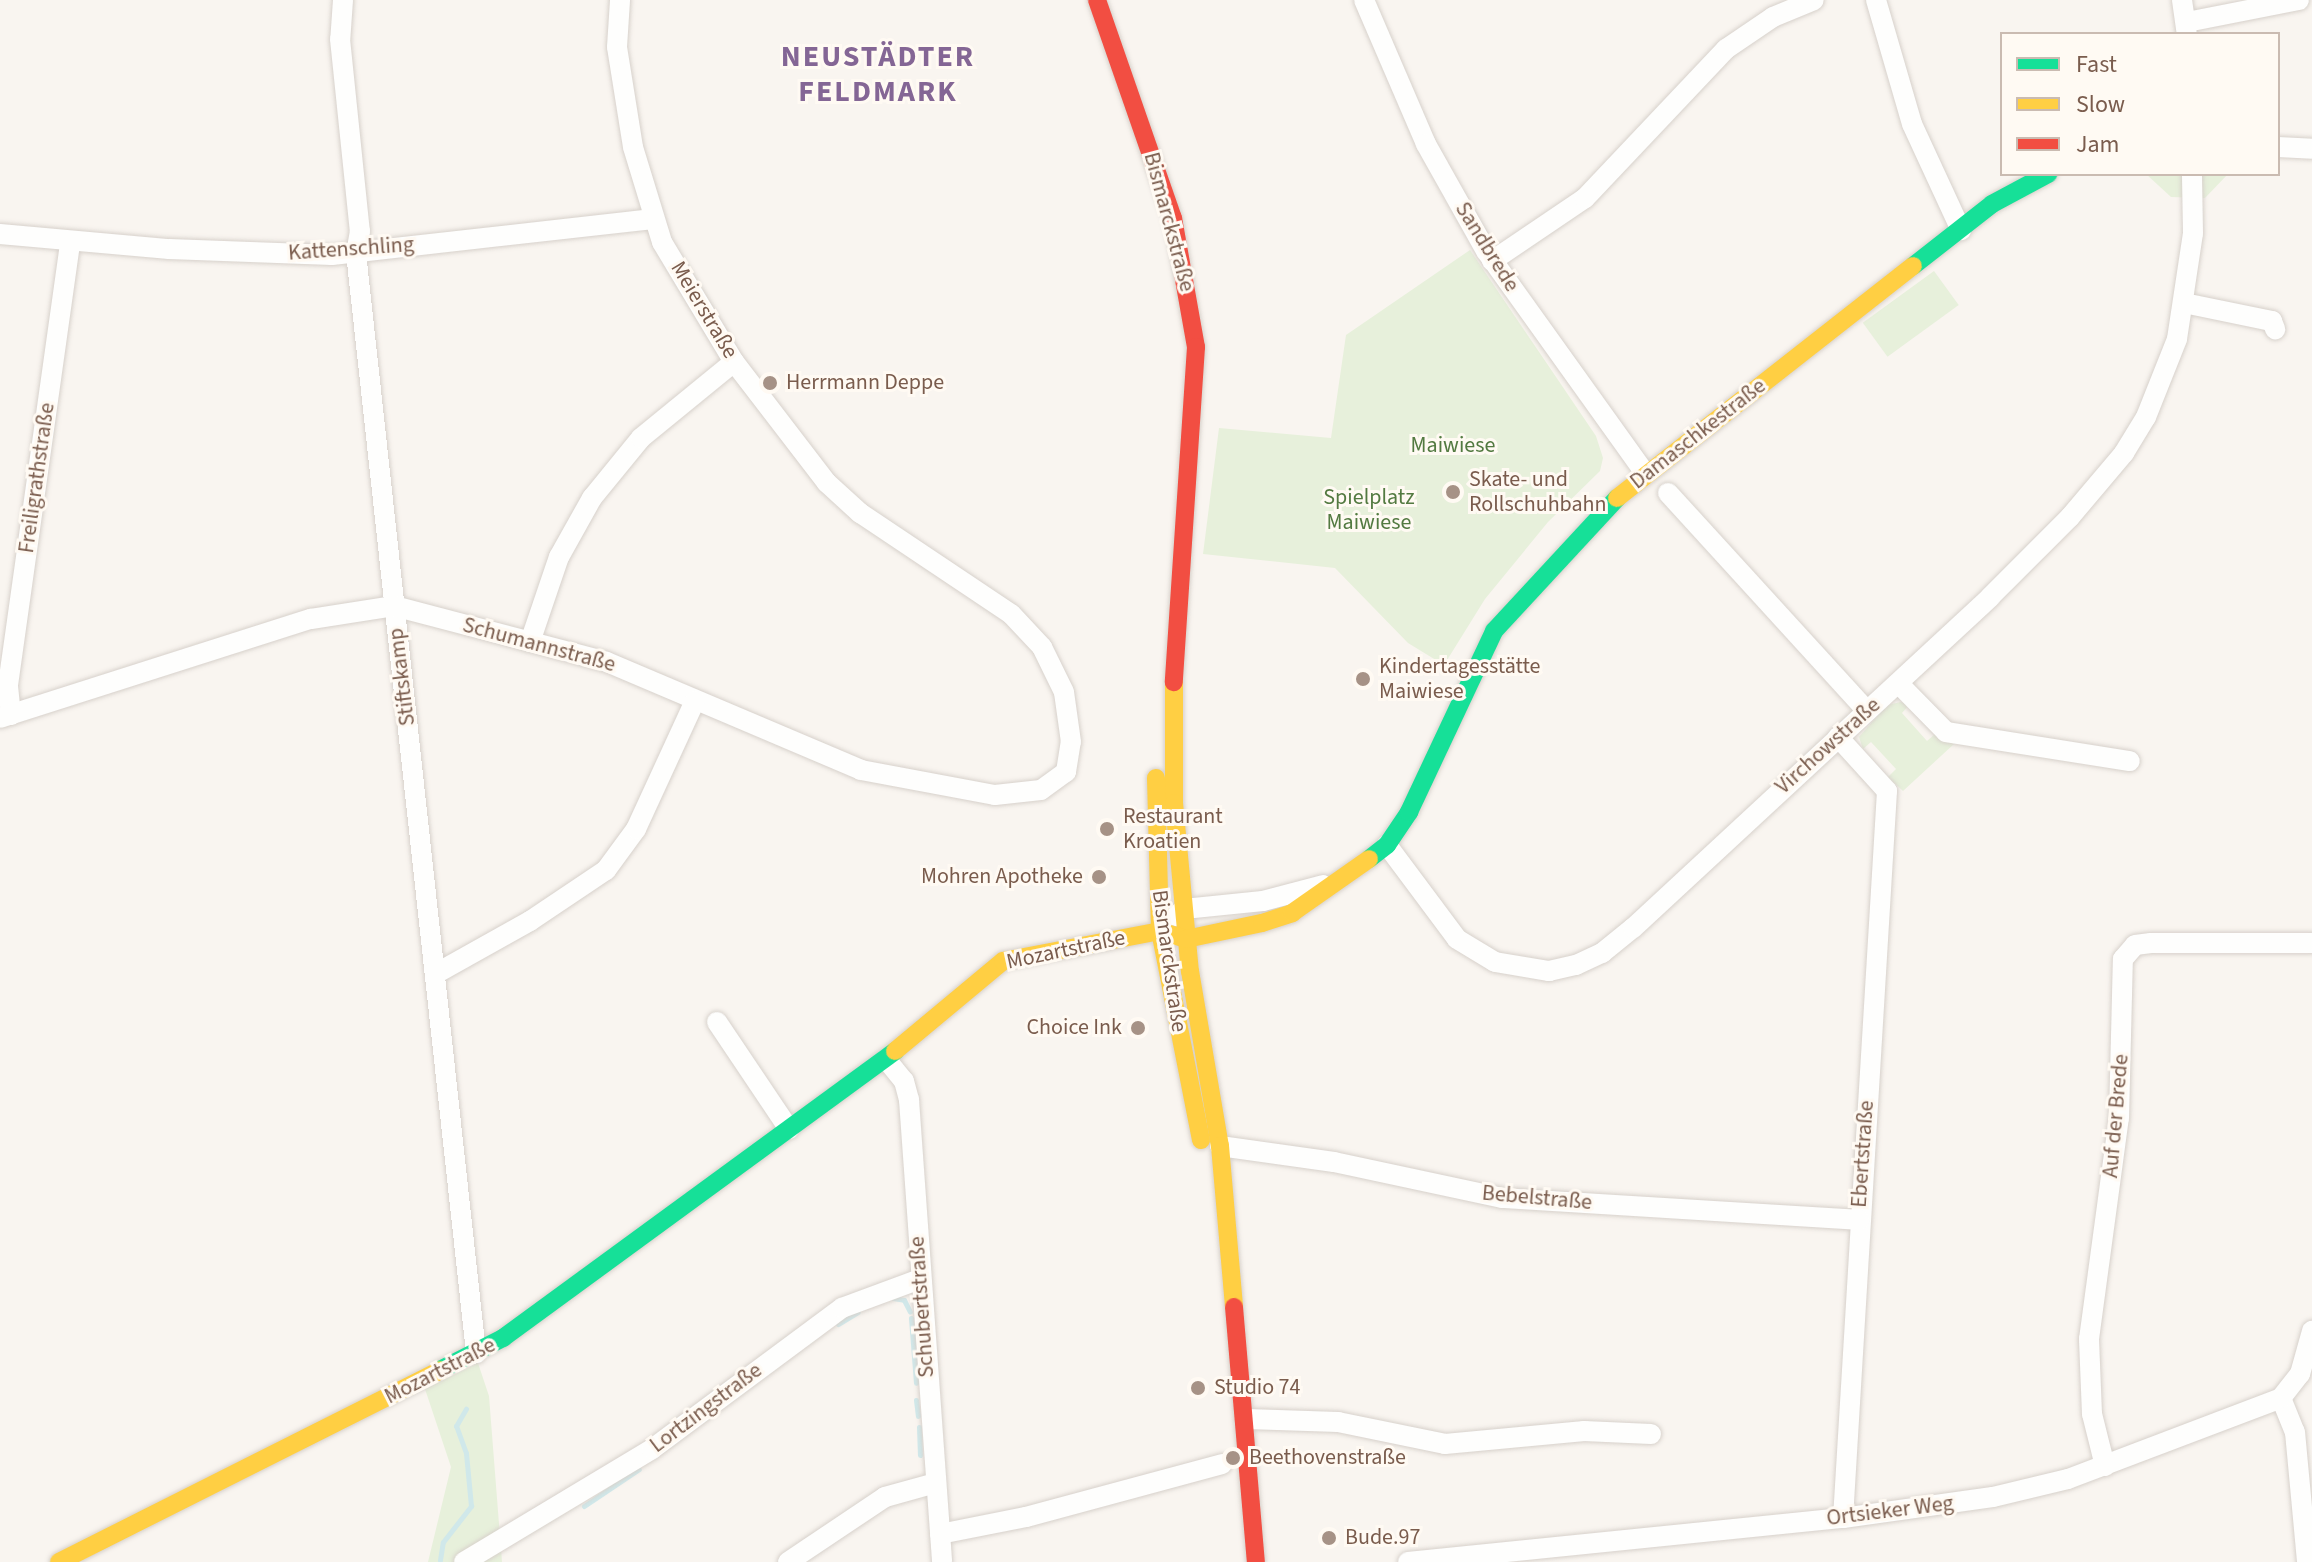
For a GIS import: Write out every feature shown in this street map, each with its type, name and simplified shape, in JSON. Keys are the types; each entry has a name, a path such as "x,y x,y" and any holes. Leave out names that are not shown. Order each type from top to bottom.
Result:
{"street":[{"name":"Stiftskamp","path":"343,0 340,39 360,231 356,253 437,973 476,1353"},
{"name":"Meierstraße","path":"620,0 621,73 653,219 734,362 827,483 860,513 1011,614 1042,647 1064,692 1071,742 1066,772"},
{"name":"Bismarckstraße","path":"1097,0 1136,108 1184,263 1196,347 1195,421 1157,753 1160,931 1202,1146 1228,1246"},
{"name":"Bismarckstraße","path":"1112,0 1136,108"},
{"name":"Sandbrede","path":"1364,0 1426,144 1492,261 1645,473"},
{"path":"1492,261 1585,198 1726,49 1773,17 1814,0"},
{"path":"1876,0 1912,124 1961,230"},
{"path":"2182,0 2187,28 2299,0"},
{"path":"2280,147 2312,149"},
{"name":"Damaschkestraße","path":"1186,939 1292,913 1387,845 1409,812 1494,631 1534,580 1645,473 1992,204 2044,176"},
{"name":"Virchowstraße","path":"1387,845 1441,921 1473,952 1526,970 1576,965 1602,953 1633,928 1899,684 2070,517 2124,453 2162,380 2184,303 2193,233 2192,176"},
{"name":"Kattenschling","path":"0,234 70,242 356,253 653,219"},
{"name":"Freiligrathstraße","path":"5,717 70,242"},
{"path":"2184,303 2272,321 2275,329"},
{"path":"530,642 559,557 601,486 665,415 734,362"},
{"path":"1668,493 1867,711"},
{"name":"Schumannstraße","path":"5,717 311,619 394,606 607,662 825,759 968,792 1041,790 1066,772"},
{"name":"Bismarckstraße","path":"1174,625 1174,803 1186,939 1220,1146 1247,1419 1256,1562"},
{"path":"1899,684 1946,732 2130,761"},
{"path":"437,973 541,914 606,870 636,829 695,701"},
{"name":"Ebertstraße","path":"1838,737 1887,791 1843,1518"},
{"name":"Damaschkestraße","path":"1184,909 1263,901 1342,880"},
{"path":"1160,931 1184,909"},
{"name":"Mozartstraße","path":"59,1562 476,1353 886,1059 1003,961 1160,931 1186,939"},
{"name":"Auf der Brede","path":"2105,1466 2092,1414 2089,1339 2119,1118 2123,959 2135,945 2151,943 2312,943"},
{"path":"717,1022 789,1129"},
{"name":"Schubertstraße","path":"886,1059 904,1081 909,1100 942,1562"},
{"name":"Bebelstraße","path":"1220,1146 1334,1162 1502,1198 1859,1220"},
{"name":"Lortzingstraße","path":"464,1562 652,1449 842,1308 920,1279"},
{"path":"2307,1562 2295,1432 2281,1398 2300,1374 2312,1331"},
{"name":"Ortsieker Weg","path":"1408,1562 1843,1518 1993,1497 2105,1466 2281,1398"},
{"path":"1247,1419 1338,1422 1445,1444 1584,1431 1651,1434"},
{"path":"940,1534 1026,1517 1222,1464"},
{"path":"788,1562 885,1497 935,1483"}],"green space":[{"path":"2148,176 2226,176 2205,198 2171,197"},
{"name":"Maiwiese","path":"1470,250 1596,436 1603,458 1600,471 1548,522 1485,599 1444,665 1408,643 1335,568 1203,554 1219,428 1331,438 1346,335"},
{"path":"1934,271 1959,305 1887,357 1863,323"},
{"path":"1901,702 1909,705 1902,713 1927,741 1935,734 1954,744 1903,791 1888,777 1896,769 1871,742 1863,749 1859,737 1887,705"},
{"path":"478,1363 489,1396 502,1562 428,1562 451,1467 425,1389"}],"waterway":[{"path":"893,1298 904,1300 910,1312"},
{"path":"838,1324 858,1312"},
{"path":"911,1318 916,1383"},
{"path":"916,1400 918,1416"},
{"path":"440,1560 443,1542 471,1506 466,1453 456,1426 466,1409"},
{"path":"919,1427 920,1455"},
{"path":"584,1506 639,1469"}],"traffic: fast":[{"path":"1913,266 1992,204 2044,176"},
{"path":"1369,859 1387,845 1409,812 1494,631 1617,498"},
{"path":"440,1370 503,1338 895,1051"}],"traffic: slow":[{"path":"1617,498 1913,266"},
{"path":"1174,682 1174,803 1190,971 1220,1146 1234,1307"},
{"path":"1156,778 1160,931 1201,1140"},
{"path":"895,1051 1003,961 1160,931 1186,939 1262,923 1292,913 1369,859"},
{"path":"59,1562 440,1370"}],"traffic: jam":[{"path":"1097,0 1173,218 1196,347 1174,682"},
{"path":"1234,1307 1256,1562"}],"place":[{"name":"Herrmann Deppe","path":"770,383"},
{"name":"Skate- und Rollschuhbahn","path":"1453,492"},
{"name":"Kindertagesstätte Maiwiese","path":"1363,679"},
{"name":"Restaurant Kroatien","path":"1107,829"},
{"name":"Mohren Apotheke","path":"1099,877"},
{"name":"Choice Ink","path":"1138,1028"},
{"name":"Studio 74","path":"1198,1388"},
{"name":"Beethovenstraße","path":"1233,1458"},
{"name":"Bude.97","path":"1329,1538"}],"district":[{"name":"NEUSTÄDTER FELDMARK","path":"878,74"}],"park label":[{"name":"Spielplatz Maiwiese","path":"1369,510"}]}
